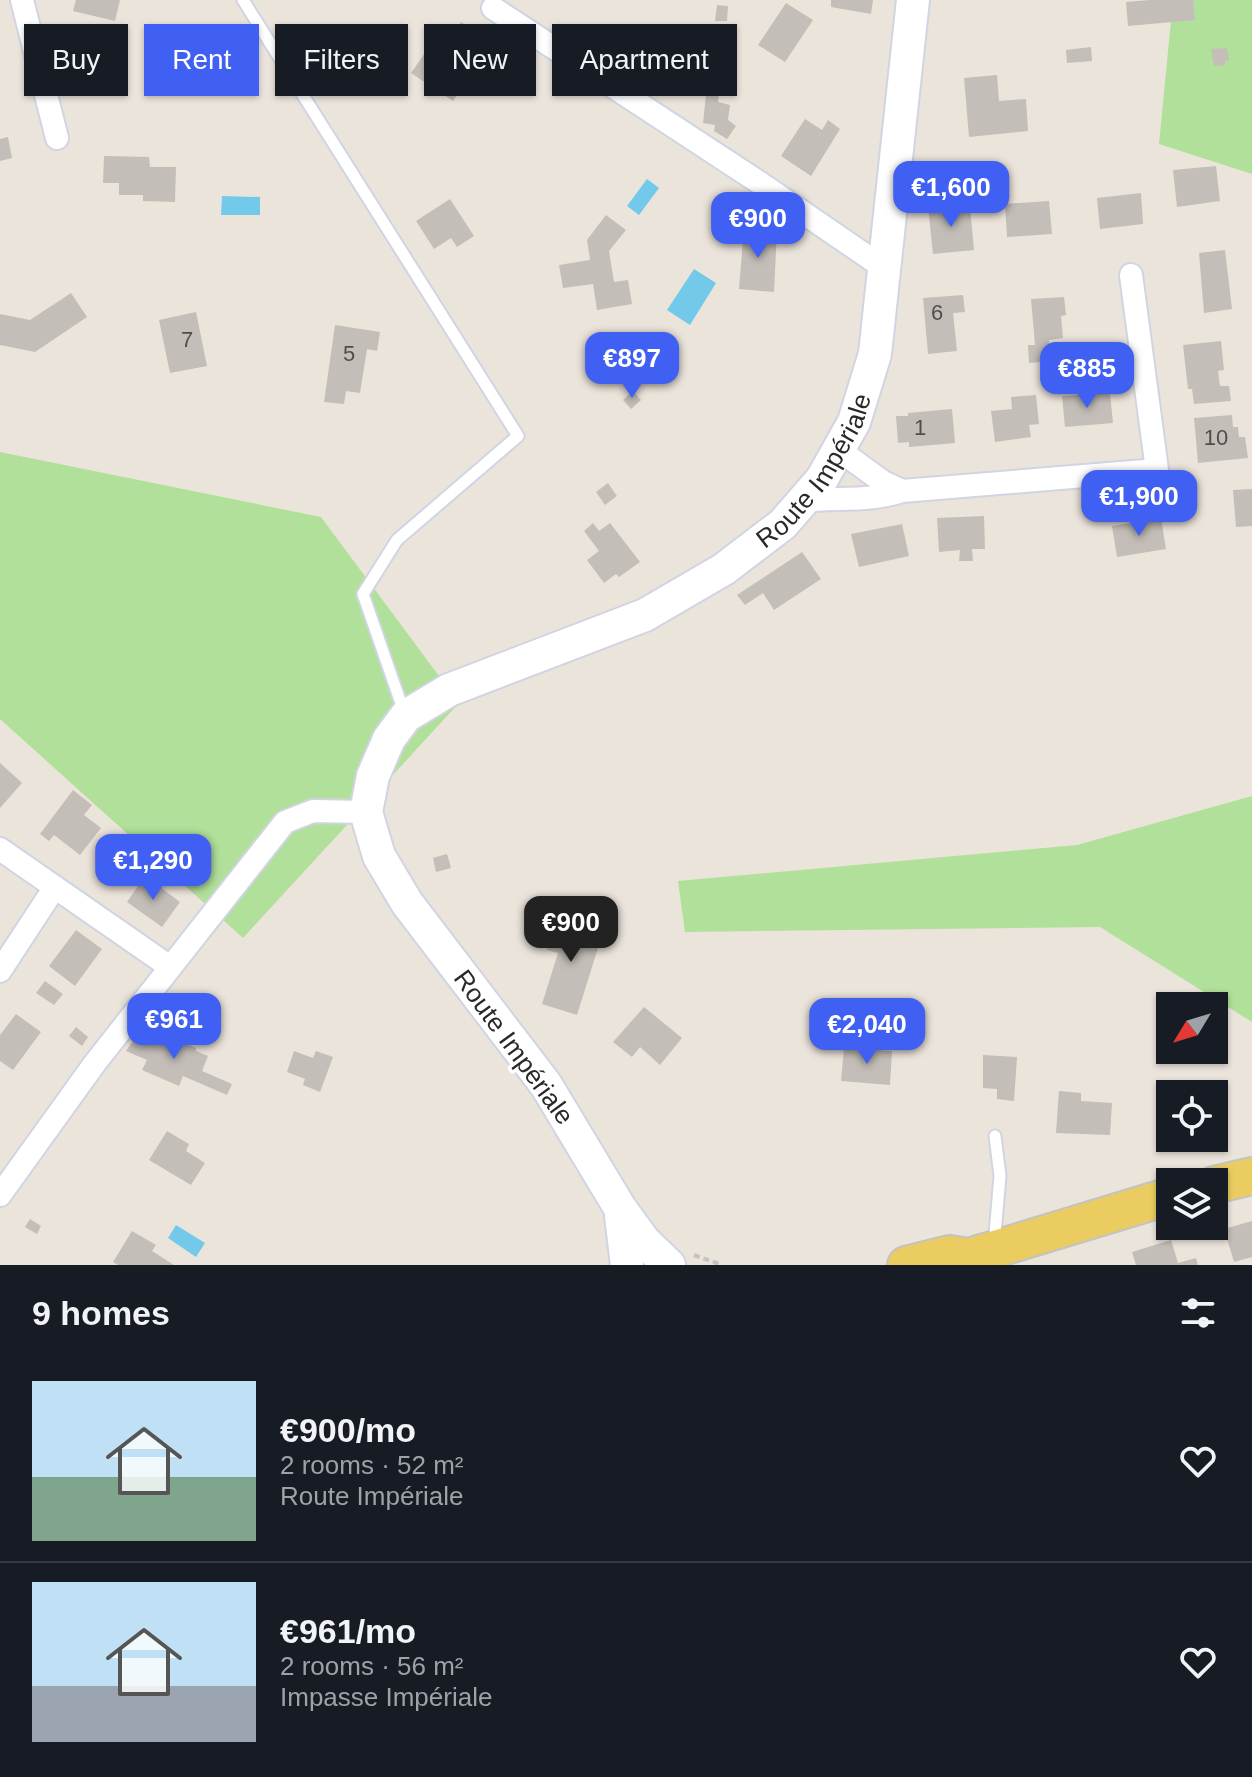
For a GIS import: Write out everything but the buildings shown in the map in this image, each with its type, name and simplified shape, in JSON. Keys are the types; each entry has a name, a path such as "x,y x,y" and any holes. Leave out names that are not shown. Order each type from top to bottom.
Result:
{"main road":[{"path":"1228,1182 1252,1176"},
{"path":"906,1265 950,1254 974,1259 1156,1200"}],"street":[{"path":"22,0 57,138"},
{"name":"Route Impériale","path":"669,1265 644,1241 620,1208 546,1085 390,878 379,856 366,812 373,776 389,739 406,716 449,690 645,615 724,569 783,524 822,479 854,422 875,354 913,0"},
{"path":"493,8 884,268"},
{"path":"803,501 882,497 902,491 1157,470 1131,275"},
{"path":"839,450 883,482 902,491"},
{"path":"0,1195 95,1063 285,822 313,811 366,812"},
{"path":"0,849 170,967"},
{"path":"0,971 55,887"},
{"name":"Route Impériale","path":"620,1208 627,1265"}],"lane":[{"path":"243,0 518,436 397,540 363,594 406,716"},
{"path":"974,1259 1000,1176 995,1136"}],"green space":[{"path":"1173,0 1252,0 1252,174 1159,144"},
{"path":"0,452 321,517 459,703 243,938 0,719"},
{"path":"1252,796 1252,1022 1228,1007 1228,992 1204,992 1100,927 685,932 678,881 1077,845"}],"water":[{"path":"647,179 659,188 639,215 627,206"},
{"path":"222,196 260,197 260,215 221,215"},
{"path":"694,269 716,283 690,325 667,310"},
{"path":"176,1225 205,1243 196,1257 168,1238"}]}
